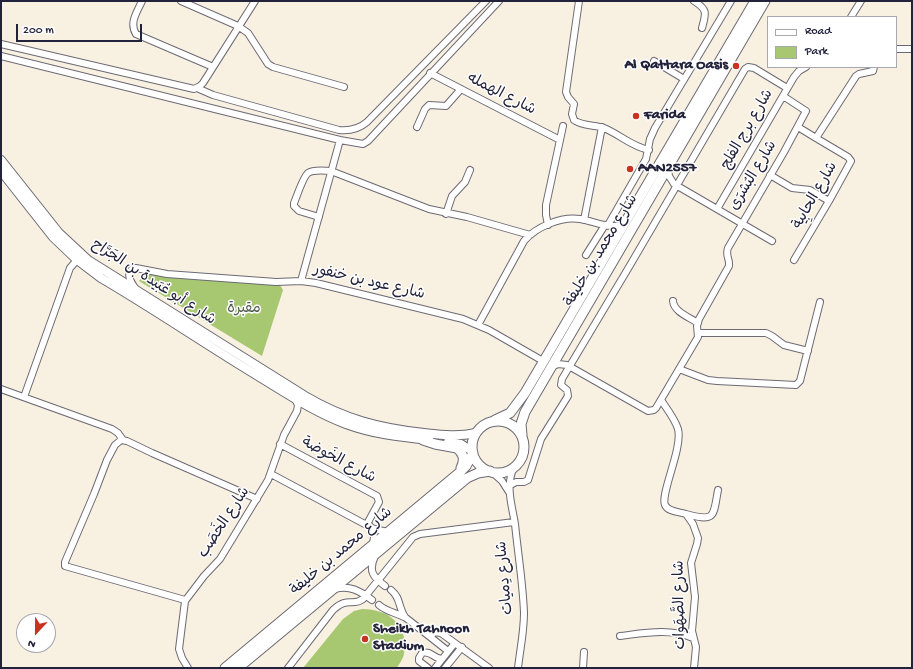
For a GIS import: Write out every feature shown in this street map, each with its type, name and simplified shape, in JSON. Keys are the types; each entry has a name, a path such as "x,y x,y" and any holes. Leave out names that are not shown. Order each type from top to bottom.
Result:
{"highway":[{"name":"شارع محمد بن خليفة","path":"522,435 522,418 547,364 625,223 755,1"},
{"name":"شارع محمد بن خليفة","path":"496,420 506,416 514,409 560,349 765,1"},
{"path":"496,420 511,424 517,429 522,435 524,444 524,453 520,461 514,468 500,473 491,472 479,464 472,452 473,439 476,433 484,424 496,420"},
{"path":"423,440 435,444 454,447 460,450 464,460 460,473"},
{"name":"شارع محمد بن خليفة","path":"225,668 460,473 468,462 472,452"},
{"name":"شارع محمد بن خليفة","path":"238,668 247,664 331,590 467,478 478,473 491,472"}],"main road":[{"name":"شارع أبو عُبَيدة بن الجَرَّاح","path":"1,160 64,238 88,260 305,396 342,415 368,424 402,431 457,436 476,433"},
{"name":"شارع أبو عُبَيدة بن الجَرَّاح","path":"1,171 54,237 76,260 101,278 295,399 332,418 363,430 388,436 460,444 472,452"}],"street":[{"path":"142,1 132,24 136,34 213,67"},
{"path":"181,1 238,26 248,33 268,64 273,67 344,86"},
{"path":"1,44 190,89 197,88 203,83 255,1"},
{"path":"197,88 213,95 339,130 356,129 368,122 486,1"},
{"path":"1,56 360,144 366,143 499,1"},
{"path":"579,1 566,95 574,104 572,117 576,122 602,127 641,148 649,150"},
{"path":"694,1 706,10 702,28"},
{"path":"586,255 646,159 654,128 731,1"},
{"path":"852,16 861,1"},
{"path":"897,49 912,49"},
{"path":"654,61 684,79"},
{"path":"509,490 516,482 525,482 528,478 541,439 568,396 567,390 561,383 562,379 629,267 675,184 745,69 748,67 754,68 787,88"},
{"name":"شارع برج الفلج","path":"717,209 787,88 796,74 805,68"},
{"path":"798,126 816,138 856,76 859,74 873,72 874,68"},
{"name":"شارع الهمله","path":"430,73 560,140"},
{"path":"417,127 425,109 429,105 446,106 461,89"},
{"name":"شارع البُشرَى","path":"698,323 730,263 727,255 728,248 806,111 783,96"},
{"path":"548,225 546,205 563,126"},
{"path":"584,220 602,127"},
{"name":"شارع الحابِية","path":"794,260 851,161 848,157 816,138"},
{"path":"301,280 340,140"},
{"path":"668,167 669,176 675,184 772,242"},
{"path":"446,214 452,196 465,182 470,170"},
{"path":"319,217 299,211 294,206 294,203 305,177 308,174 314,171 331,171 428,209 530,235"},
{"path":"770,175 792,188 810,190 829,201"},
{"path":"657,186 667,183 675,184"},
{"path":"478,325 521,246 530,235 548,225 564,219 572,218 618,226 625,223"},
{"path":"606,225 615,231 616,239"},
{"path":"24,397 70,268 76,260"},
{"name":"شارع عود بن خنفور","path":"137,292 129,278 132,269 136,268 167,274 276,282 301,280 406,304 463,319 478,325 547,364"},
{"path":"547,364 561,364 569,366 648,411 654,410 697,340 699,333 698,323 676,309 672,301"},
{"path":"679,369 717,382 793,386 799,383 800,380 820,302"},
{"path":"699,333 766,333 784,345 808,350"},
{"path":"560,349 563,359 569,366"},
{"path":"1,389 112,429 118,433 123,440 257,498"},
{"path":"295,399 298,405 297,411"},
{"path":"661,400 675,422 679,433 672,469 664,496 664,503 669,509 702,518 710,517 714,512 718,490"},
{"path":"297,411 309,407"},
{"name":"شارع الخَصَب","path":"188,668 179,650 183,608 186,600 204,576 217,562 257,498 271,474 280,444 297,411"},
{"path":"123,440 119,441 115,445 107,460 65,562 65,566 186,600"},
{"name":"شارع الخَوضة","path":"280,444 377,496 378,502 368,525"},
{"name":"شارع دِميات","path":"514,468 511,475 509,490 524,613 519,661 516,668"},
{"name":"شارع دِميات","path":"491,472 502,481 509,490"},
{"path":"271,474 368,525 388,532"},
{"name":"شارع الصَّهَوات","path":"686,514 693,524 698,538 691,563 695,597 692,631 696,647 694,668"},
{"path":"331,590 342,588 363,589 370,587 374,580 410,539 416,535 514,522"},
{"path":"368,525 373,533 373,544"},
{"path":"377,553 372,563 376,578 384,586"},
{"path":"288,668 336,607 346,601 360,601 366,595 376,578"},
{"path":"354,589 372,600"},
{"path":"391,590 400,602 401,610 406,618"},
{"path":"391,612 397,608 400,602"},
{"path":"379,605 384,610 406,618 448,651"},
{"path":"431,637 433,634 439,632 462,647 489,668"},
{"path":"620,636 669,632 683,634 693,638"},
{"path":"435,668 455,643"},
{"path":"454,668 447,666 462,647"},
{"path":"428,668 419,661 422,653 429,652 437,659 442,659"},
{"path":"583,668 584,652"}],"green space":[{"name":"مقبرة","path":"145,273 279,283 283,290 262,356 139,281"},
{"name":"Sheikh Tahnoon Stadium","path":"362,609 381,612 395,621 400,627 405,644 402,660 397,668 303,668 343,619 354,611"}],"place":[{"name":"Al Qattara Oasis","path":"736,66"},
{"name":"Farida","path":"636,116"},
{"name":"AAN2557","path":"630,169"},
{"name":"Sheikh Tahnoon Stadium","path":"365,639"}]}
